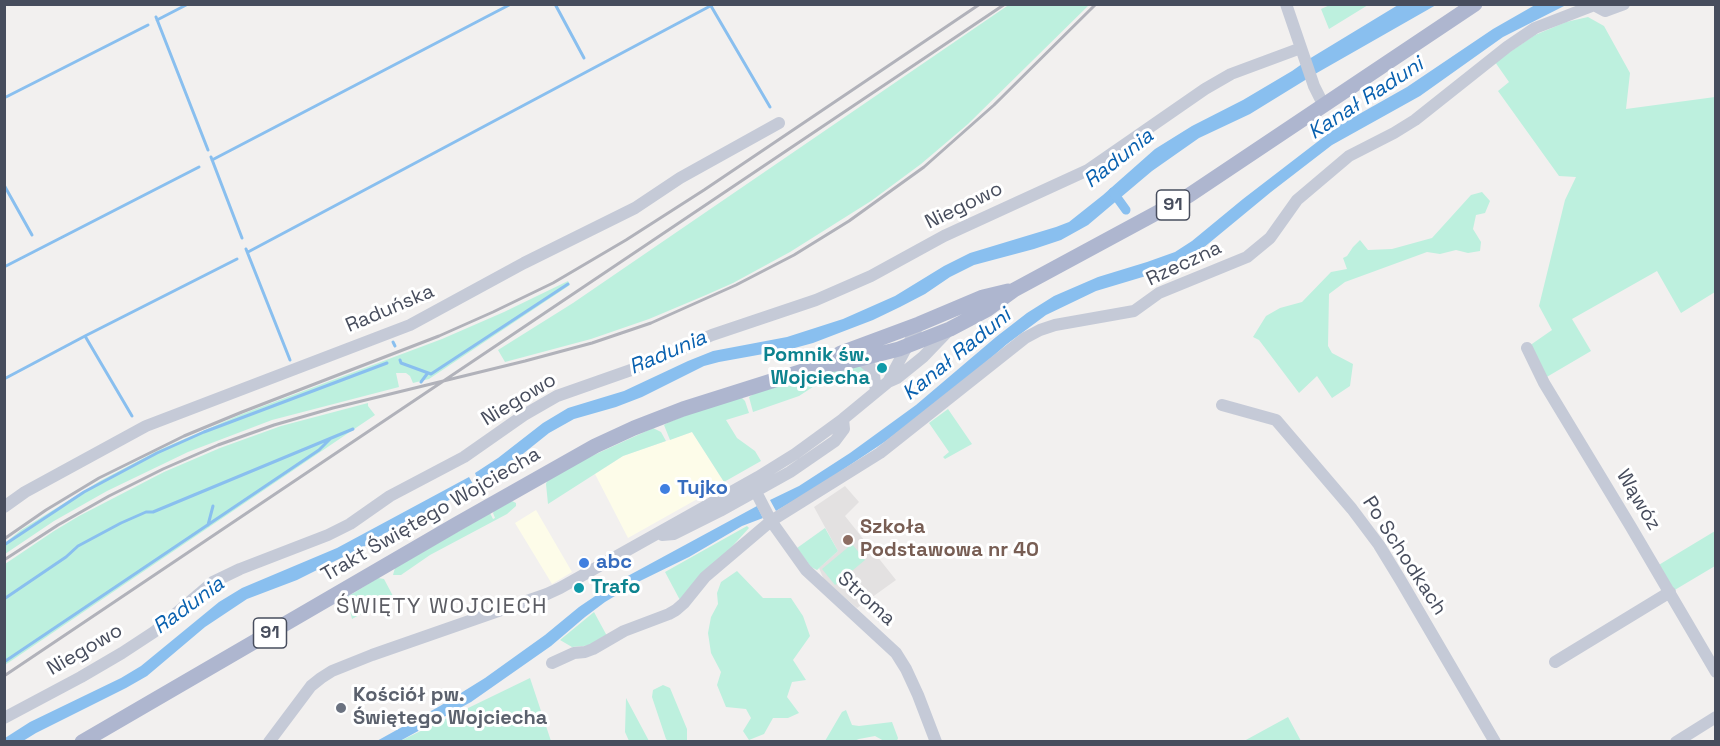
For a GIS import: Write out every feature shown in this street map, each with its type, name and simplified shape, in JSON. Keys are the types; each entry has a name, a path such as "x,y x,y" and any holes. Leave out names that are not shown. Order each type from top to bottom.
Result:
{"main road":[{"name":"91","path":"1324,106 1475,4"},
{"name":"Trakt Świętego Wojciecha","path":"82,741 595,446 683,409 819,366 844,363 907,346 950,330 988,309 1014,290 1188,196 1324,106"},
{"name":"Trakt Świętego Wojciecha","path":"819,366 841,352 919,324 983,297 1014,290"}],"street":[{"path":"1286,4 1314,86 1324,106"},
{"name":"Rzeczna","path":"552,663 574,653 593,649 624,631 676,610 705,577 770,519 880,453 1025,338 1055,325 1134,311 1159,293 1247,257 1270,238 1297,200 1349,156 1414,120 1507,47 1535,28 1592,5 1605,11 1624,4"},
{"name":"Niegowo","path":"4,718 122,653 154,632 213,582 350,524 390,496 464,457 524,415 557,396 631,370 712,335 816,300 871,276 944,236 1088,170 1205,89 1231,74 1302,51"},
{"name":"Raduńska","path":"4,507 25,492 146,426 410,325 524,263 635,208 680,178 779,123"},
{"name":"Trakt Świętego Wojciecha","path":"888,382 919,324"},
{"name":"Trakt Świętego Wojciecha","path":"269,741 312,686 332,671 547,594 658,533 795,454 888,382 897,378 923,357 950,330"},
{"name":"Wąwóz","path":"1527,348 1544,383 1716,672"},
{"path":"860,359 874,375 876,391"},
{"name":"Po Schodkach","path":"1222,405 1276,420 1353,509 1390,563 1496,741"},
{"path":"658,533 674,534 759,497 835,441 844,429 843,419"},
{"name":"Stroma","path":"759,497 770,519 812,577 896,653 918,695 936,741"},
{"path":"1555,662 1670,592"},
{"path":"1676,741 1716,717"}],"shaded area":[{"path":"692,432 724,482 628,538 595,474 623,456"},
{"name":"Szkoła Podstawowa nr 40","path":"845,486 859,502 845,516 896,580 857,608 824,580 819,568 838,551 814,507"},
{"path":"536,510 572,572 552,584 515,523"}],"green space":[{"path":"1010,4 1089,5 968,124 921,164 871,201 790,252 706,295 649,319 591,339 505,362 498,350 573,303"},
{"path":"1332,4 1368,5 1329,29 1321,9"},
{"path":"1588,17 1604,26 1630,73 1626,109 1715,97 1715,292 1681,313 1657,271 1572,319 1591,351 1545,378 1529,346 1552,330 1539,306 1565,200 1576,177 1559,176 1498,91 1509,82 1495,62 1535,35 1566,22"},
{"path":"1482,192 1490,201 1485,213 1476,215 1473,229 1481,242 1480,251 1468,253 1456,250 1440,254 1427,252 1345,282 1329,294 1328,346 1332,353 1353,364 1350,386 1332,398 1317,376 1299,393 1259,340 1253,337 1266,316 1280,308 1302,302 1331,272 1347,269 1343,258 1360,240 1368,250 1392,249 1432,238 1471,195"},
{"path":"568,281 570,285 429,379 413,383 406,373 396,373 399,387 272,420 188,452 107,491 54,521 5,554 5,543 21,530 100,481 159,450 242,414 442,339"},
{"path":"860,366 867,371 855,374 840,372 825,376 819,383 799,396 753,412 749,397 755,393"},
{"path":"741,397 749,413 726,420 737,438 755,451 761,461 724,482 692,432 670,440 664,425 694,412"},
{"path":"368,403 375,415 5,665 5,564 79,516 164,472 220,448 281,426"},
{"path":"948,409 972,444 945,459 943,457 949,452 929,423"},
{"path":"653,428 661,432 666,441 623,456 548,504 547,481 583,460"},
{"path":"512,501 516,503 516,506 507,514 430,555 401,575 393,575 395,568 490,513 493,519 495,518 494,511"},
{"path":"747,526 749,528 681,602 665,572"},
{"path":"825,528 838,551 817,570 811,567 797,548"},
{"path":"1715,531 1715,566 1673,591 1657,566"},
{"path":"852,544 865,560 835,585 822,569"},
{"path":"737,571 763,598 791,598 803,616 810,636 793,660 806,680 792,682 787,697 799,713 788,718 773,718 764,734 749,740 743,731 751,718 746,709 726,707 717,685 721,672 711,653 708,633 711,617 718,604 717,593 721,582"},
{"path":"378,578 384,579 393,596 352,619 347,597"},
{"path":"594,612 607,636 594,645 572,647 560,640"},
{"path":"530,678 551,741 398,742"},
{"path":"663,685 670,688 687,729 687,741 668,741 666,739 652,697 653,690"},
{"path":"626,698 649,741 629,741 625,732"},
{"path":"846,710 852,725 892,722 897,741 884,741 875,736 854,741 825,741 842,712"},
{"path":"1288,717 1301,741 1244,741"}],"water":[{"path":"1398,5 1436,5 1250,114 1199,138 1152,171 1088,225 1061,240 974,265 900,307 813,343 704,366 642,397 574,419 549,433 504,469 479,483 475,473 543,423 568,408 624,391 713,351 787,337 843,319 895,296 970,253 1069,222 1155,149 1292,71"},
{"path":"1535,5 1566,5 1503,37 1420,96 1332,145 1191,258 1176,267 1096,291 1046,315 886,441 814,489 776,511 770,500 799,486 850,453 916,405 1027,313 1054,296 1098,277 1175,252 1338,126 1407,87 1493,29"},
{"path":"469,477 474,486 387,535 297,580 247,599 205,627 147,676 126,688 23,741 5,741 5,738 30,722 141,666 219,602 242,588 337,548"},
{"path":"757,506 763,518 742,526 605,602 551,646 471,702 400,741 375,742 485,678 613,584"}],"waterway":[{"path":"157,20 188,4"},
{"path":"212,160 511,4"},
{"path":"555,4 584,58"},
{"path":"248,252 714,4"},
{"path":"711,6 770,107"},
{"path":"156,17 208,150"},
{"path":"4,98 148,25"},
{"path":"211,157 242,238"},
{"path":"4,267 199,167"},
{"path":"4,185 32,235"},
{"name":"Radunia","path":"1113,192 1126,210"},
{"path":"246,249 290,360"},
{"path":"4,379 237,259"},
{"path":"400,360 401,363 431,374 568,284"},
{"path":"85,336 132,416"},
{"path":"393,342 395,346"},
{"path":"4,545 84,492 157,453 204,432 387,363"},
{"path":"421,382 427,374"},
{"path":"4,599 66,557 78,546 121,523 146,512 153,512 353,429"},
{"path":"4,662 319,450 331,438"},
{"path":"208,525 213,506"}],"railway":[{"path":"4,539 99,478 184,436 439,336 553,283 704,190 980,4"},
{"path":"4,676 1005,4"},
{"path":"4,560 109,496 218,445 274,425 333,408 592,343 651,323 736,285 794,255 849,221 924,167 994,105 1096,4"}],"place":[{"name":"Pomnik św. Wojciecha","path":"882,368"},
{"name":"Tujko","path":"665,489"},
{"name":"Szkoła Podstawowa nr 40","path":"848,540"},
{"name":"abc","path":"584,563"},
{"name":"Trafo","path":"579,588"},
{"name":"Kościół pw. Świętego Wojciecha","path":"341,708"}],"district":[{"name":"ŚWIĘTY WOJCIECH","path":"442,607"}],"water label":[{"name":"Kanał Raduni","path":"1366,99"},
{"name":"Kanał Raduni","path":"957,355"}]}
